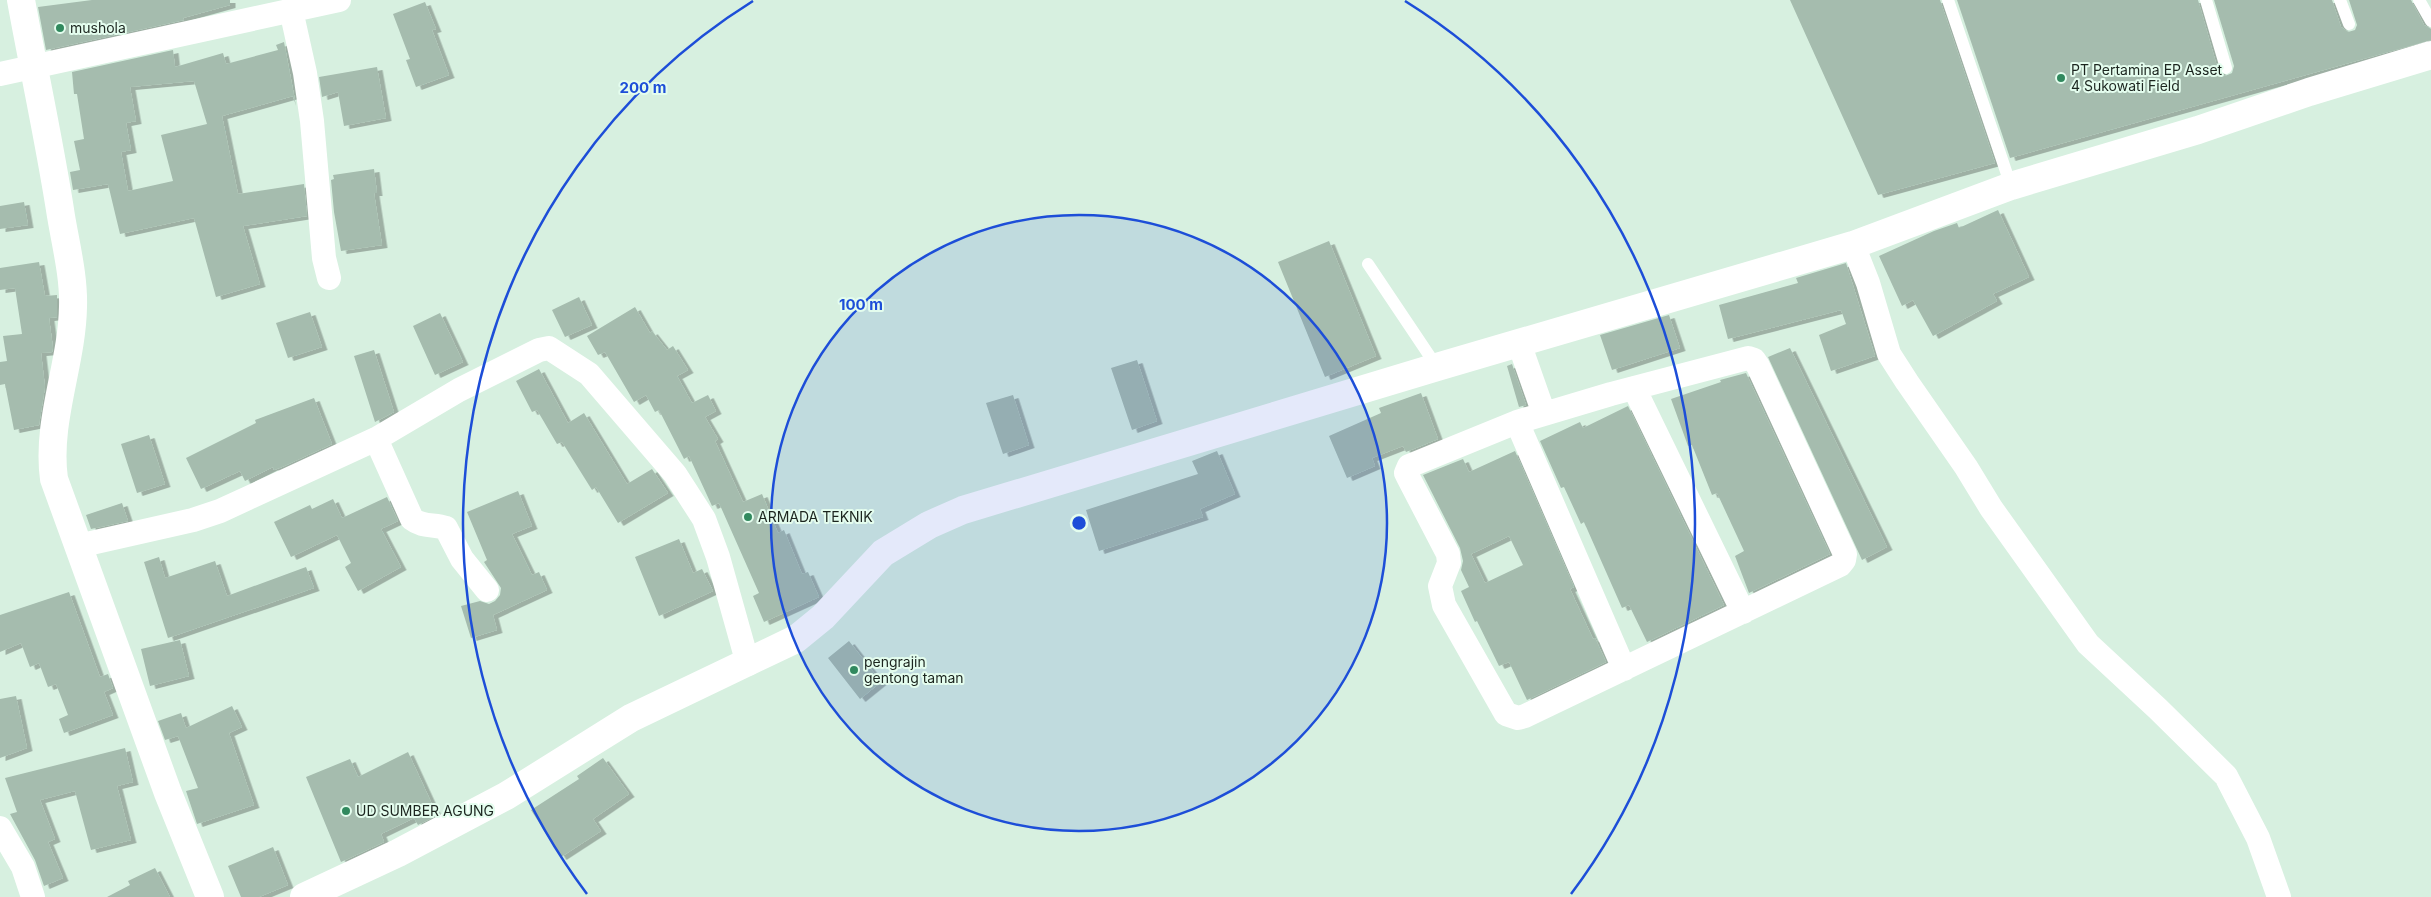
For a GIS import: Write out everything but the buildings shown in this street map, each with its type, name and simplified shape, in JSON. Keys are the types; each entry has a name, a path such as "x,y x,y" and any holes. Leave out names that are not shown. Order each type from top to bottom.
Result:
{"street":[{"path":"20,0 53,162 71,272 74,306 71,340 50,456 54,479 168,792 210,897"},
{"path":"0,74 33,68 285,7 339,0"},
{"path":"285,7 305,73 312,121 324,258 329,278"},
{"path":"304,897 398,853 506,796 631,718 748,664 796,639 823,617 883,553 929,525 999,498 1852,245 2012,186 2198,130 2309,92 2431,55"},
{"path":"1852,245 1868,283 1889,354 1902,375 1966,467 1991,508 2088,644 2226,776 2258,838 2279,897"},
{"path":"1519,343 1544,414"},
{"path":"78,546 193,520 220,511 376,438 459,390 539,350 549,348 558,352 589,374 675,474 704,519 718,557 748,664"},
{"path":"1742,359 1754,360 1845,554 1844,560 1840,565 1525,716 1511,717 1506,714 1444,605 1440,586 1449,563 1448,554 1406,473 1409,466 1517,422 1634,388 1742,359"},
{"path":"1634,388 1742,612"},
{"path":"1517,422 1624,669"},
{"path":"376,438 412,520 422,525 437,525 446,528 462,558 487,590"},
{"path":"0,828 24,867 33,897"}],"lane":[{"path":"1948,0 2012,186"},
{"path":"2206,0 2226,68"},
{"path":"2340,0 2349,24"},
{"path":"2419,0 2431,21"},
{"path":"1368,264 1437,367"}],"place":[{"name":"mushola","path":"60,28"},
{"name":"PT Pertamina EP Asset 4 Sukowati Field","path":"2061,78"},
{"name":"ARMADA TEKNIK","path":"748,517"},
{"name":"pengrajin gentong taman","path":"854,670"},
{"name":"UD SUMBER AGUNG","path":"346,811"}]}
